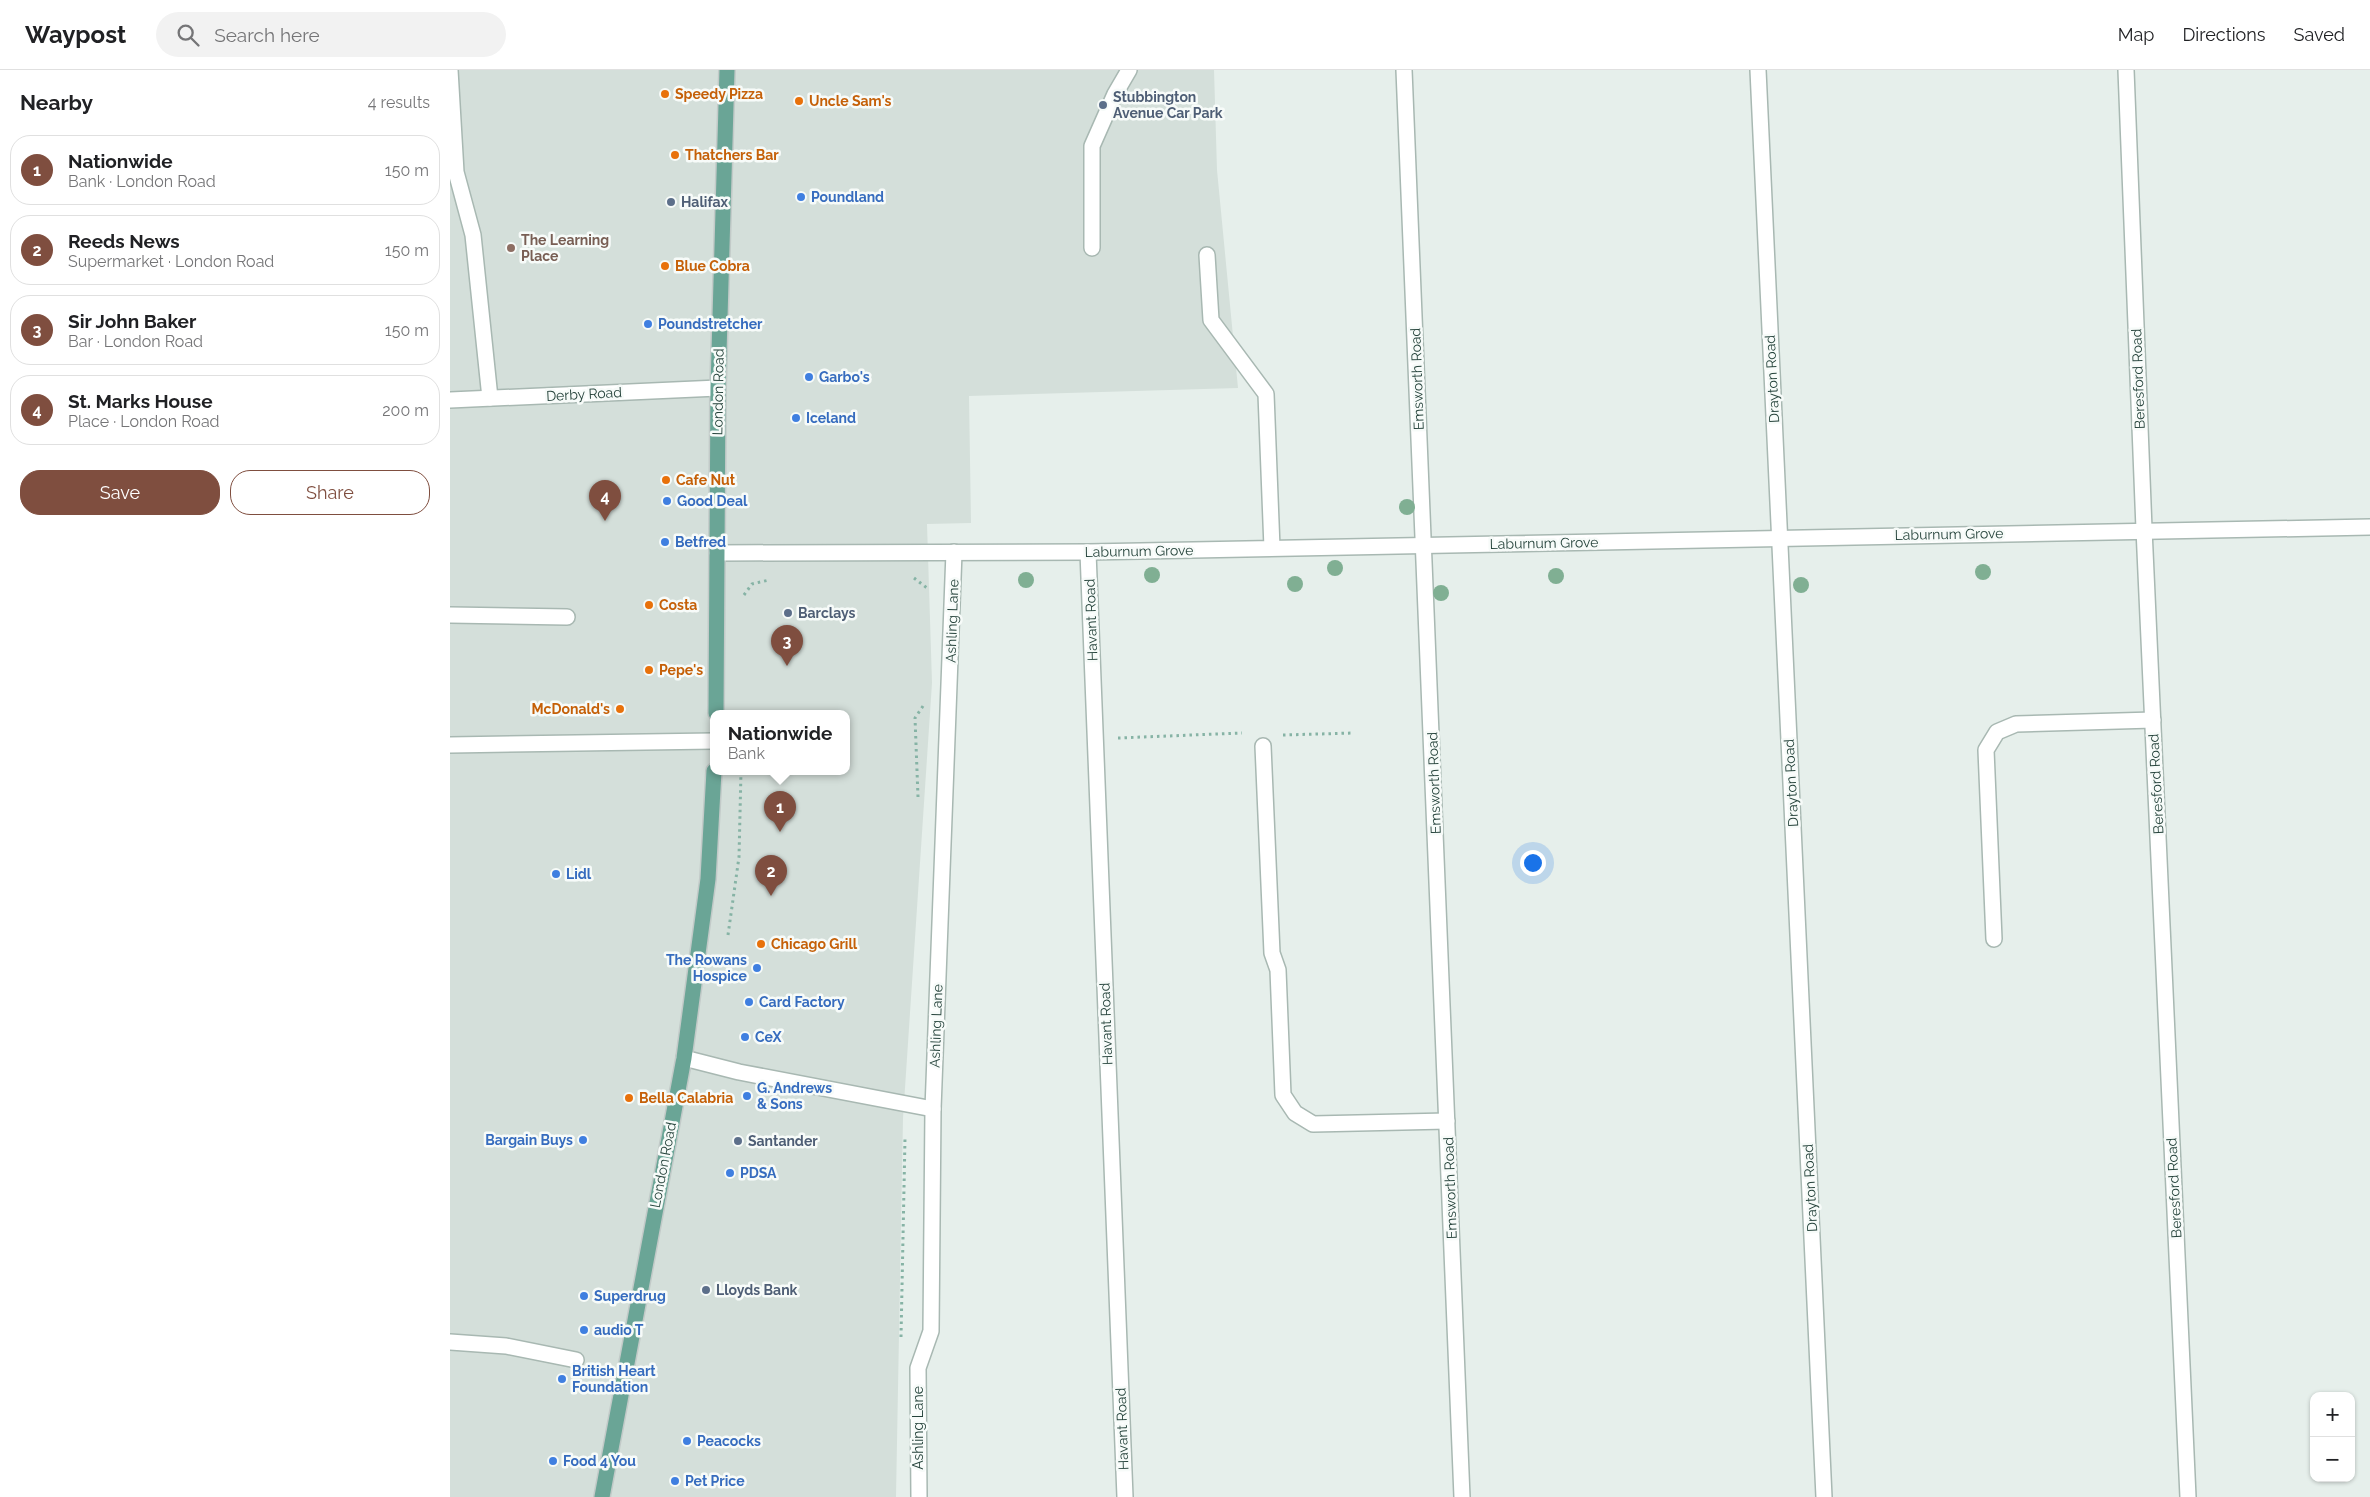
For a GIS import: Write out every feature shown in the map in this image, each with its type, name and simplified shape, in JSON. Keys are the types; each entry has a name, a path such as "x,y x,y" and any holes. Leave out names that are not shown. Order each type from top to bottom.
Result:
{"main road":[{"name":"London Road","path":"716,710 718,388 727,70"},
{"name":"London Road","path":"602,1497 684,1058 708,879 714,775"}],"street":[{"path":"450,70 456,172 473,235 490,398"},
{"path":"1092,248 1092,146 1115,94 1129,70"},
{"name":"Emsworth Road","path":"1404,70 1462,1497"},
{"name":"Drayton Road","path":"1758,70 1824,1497"},
{"name":"Beresford Road","path":"2126,70 2144,529 2188,1497"},
{"path":"1207,255 1211,320 1266,394 1272,548"},
{"name":"Derby Road","path":"450,400 718,388"},
{"name":"Laburnum Grove","path":"717,553 1088,552 2144,529 2370,527"},
{"name":"Ashling Lane","path":"918,1497 918,1368 931,1331 934,1109 954,552"},
{"name":"Havant Road","path":"1088,552 1124,1497"},
{"path":"450,615 567,618"},
{"path":"1994,939 1986,750 1997,732 2016,724 2153,720"},
{"path":"450,744 710,741"},
{"path":"1262,746 1272,953 1278,970 1283,1095 1296,1113 1313,1124 1447,1121"},
{"path":"684,1058 740,1072 934,1109"},
{"path":"450,1342 506,1346 576,1360"}],"path":[{"path":"911,576 922,583 930,592"},
{"path":"744,603 744,593 752,584 772,579"},
{"path":"914,718 924,704"},
{"path":"1278,734 1353,733"},
{"path":"1095,739 1251,734"}],"shaded area":[{"path":"450,70 1214,70 1217,170 1238,388 969,396 971,523 927,524 932,683 903,1118 896,1497 450,1497"}],"place":[{"name":"Speedy Pizza","path":"665,94"},
{"name":"Uncle Sam's","path":"799,101"},
{"name":"Stubbington Avenue Car Park","path":"1103,105"},
{"name":"Thatchers Bar","path":"675,155"},
{"name":"Poundland","path":"801,197"},
{"name":"Halifax","path":"671,202"},
{"name":"The Learning Place","path":"511,248"},
{"name":"Blue Cobra","path":"665,266"},
{"name":"Poundstretcher","path":"648,324"},
{"name":"Garbo's","path":"809,377"},
{"name":"Iceland","path":"796,418"},
{"name":"Cafe Nut","path":"666,480"},
{"name":"Good Deal","path":"667,501"},
{"name":"St. Marks House","path":"605,521"},
{"name":"Betfred","path":"665,542"},
{"name":"Costa","path":"649,605"},
{"name":"Barclays","path":"788,613"},
{"name":"Sir John Baker","path":"787,666"},
{"name":"Pepe's","path":"649,670"},
{"name":"McDonald's","path":"620,709"},
{"name":"Nationwide","path":"780,832"},
{"name":"Lidl","path":"556,874"},
{"name":"Reeds News","path":"771,896"},
{"name":"Chicago Grill","path":"761,944"},
{"name":"The Rowans Hospice","path":"757,968"},
{"name":"Card Factory","path":"749,1002"},
{"name":"CeX","path":"745,1037"},
{"name":"G. Andrews & Sons","path":"747,1096"},
{"name":"Bella Calabria","path":"629,1098"},
{"name":"Bargain Buys","path":"583,1140"},
{"name":"Santander","path":"738,1141"},
{"name":"PDSA","path":"730,1173"},
{"name":"Lloyds Bank","path":"706,1290"},
{"name":"Superdrug","path":"584,1296"},
{"name":"audio T","path":"584,1330"},
{"name":"British Heart Foundation","path":"562,1379"},
{"name":"Peacocks","path":"687,1441"},
{"name":"Food 4 You","path":"553,1461"},
{"name":"Pet Price","path":"675,1481"}]}
